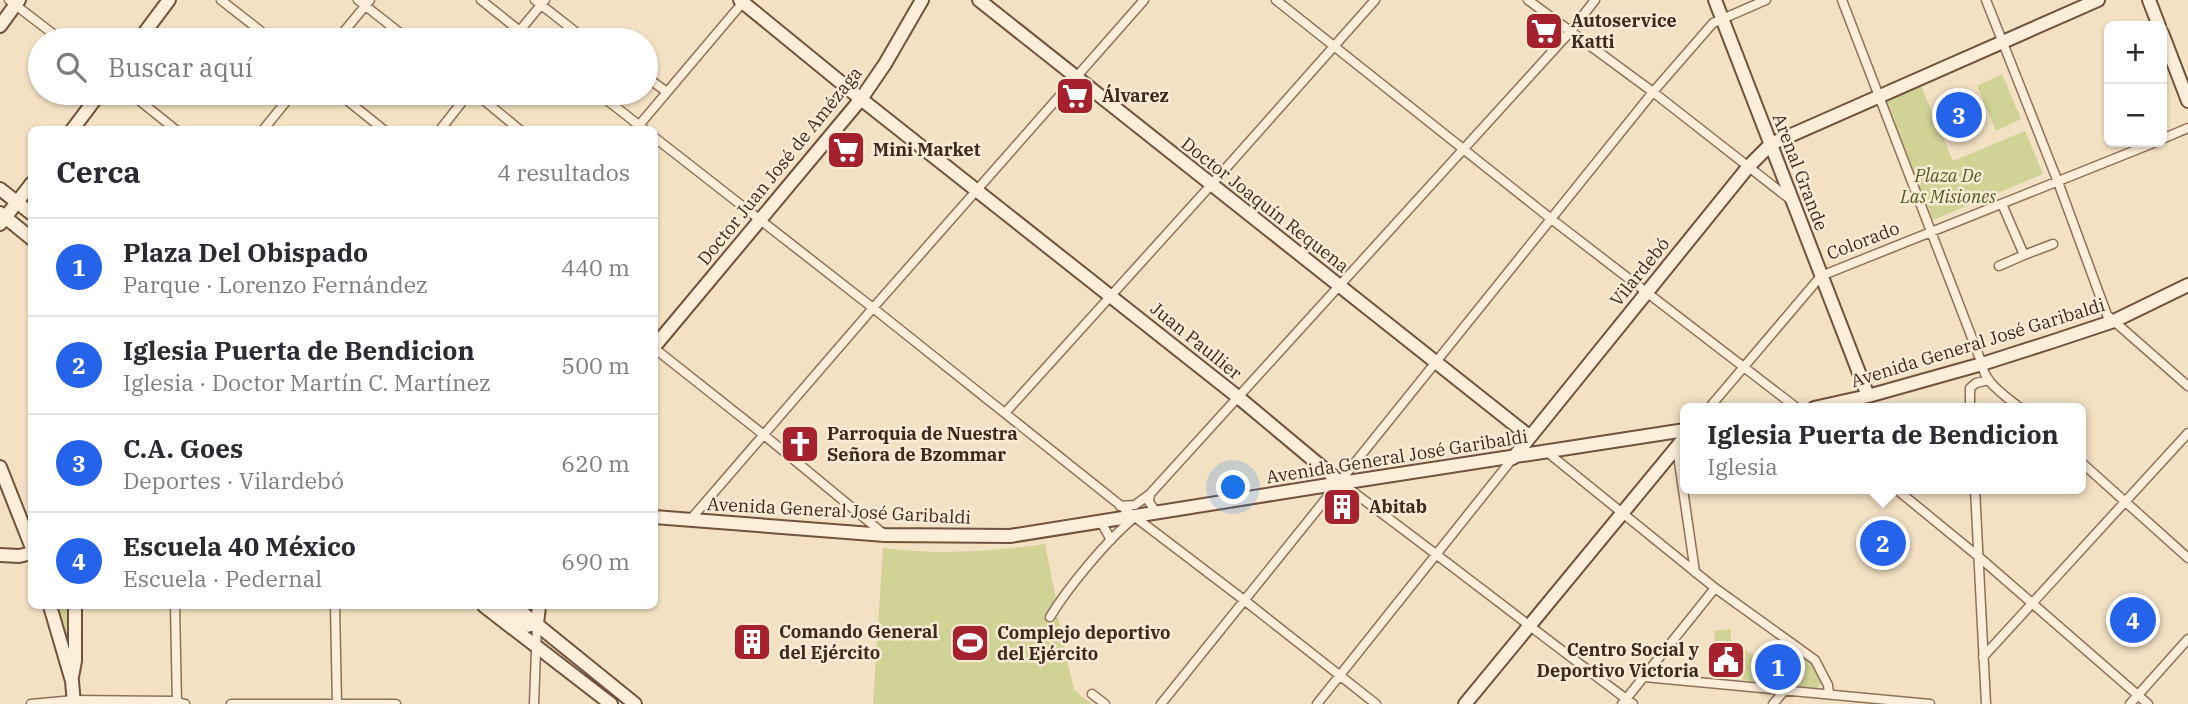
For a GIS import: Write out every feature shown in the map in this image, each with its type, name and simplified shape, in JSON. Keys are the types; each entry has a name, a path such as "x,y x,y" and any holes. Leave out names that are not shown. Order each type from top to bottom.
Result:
{"street":[{"path":"148,28 169,0"},
{"path":"221,0 257,28"},
{"path":"481,0 516,28"},
{"name":"Doctor Juan José de Amézaga","path":"658,343 861,99 922,0"},
{"name":"Doctor Joaquín Requena","path":"979,0 1529,436"},
{"path":"690,520 1144,0"},
{"path":"1276,0 1550,218 1790,403"},
{"path":"1005,413 1375,0"},
{"path":"1528,0 1653,92 1793,202"},
{"path":"1120,506 1135,505 1150,494 1570,32 1595,0"},
{"name":"Arenal Grande","path":"1715,0 1868,396"},
{"path":"1161,704 1653,92 1713,23 1766,0"},
{"path":"1842,0 1983,372 2014,403"},
{"path":"1986,0 2108,315 2188,386"},
{"name":"Vilardebó","path":"1317,704 1646,291 1749,166 1771,144 2098,0"},
{"path":"2149,0 2157,21"},
{"path":"658,104 742,1"},
{"name":"Juan Paullier","path":"742,1 861,99 1238,397 1341,483 1437,553 1627,702"},
{"path":"0,26 14,2 46,28"},
{"path":"346,28 365,2 395,28"},
{"path":"522,28 540,2 571,28"},
{"path":"2167,46 2188,101"},
{"path":"658,86 667,92"},
{"path":"75,126 91,105"},
{"path":"145,105 171,126"},
{"path":"266,126 283,105"},
{"path":"353,105 379,126"},
{"path":"442,126 459,105"},
{"path":"490,105 515,126"},
{"path":"612,105 638,126"},
{"path":"642,126 657,105"},
{"path":"2167,137 2188,128"},
{"path":"658,140 1120,506 1376,704"},
{"name":"Colorado","path":"1713,403 1821,276 2144,147"},
{"path":"28,188 2,218 28,236"},
{"path":"0,189 28,211"},
{"path":"2002,204 2024,255"},
{"path":"1999,266 2053,244"},
{"name":"Avenida General José Garibaldi","path":"1836,403 1982,364 2114,321 2188,285"},
{"path":"658,351 885,535"},
{"path":"1970,403 1970,388 1976,383 1989,380"},
{"name":"Avenida General José Garibaldi","path":"658,516 885,535 1010,536 1680,431"},
{"path":"1983,657 2188,433"},
{"path":"1465,704 1680,443"},
{"path":"1676,447 1680,473"},
{"path":"1546,452 1715,588 1815,660 1828,685 1829,694"},
{"path":"0,467 28,538"},
{"path":"2086,467 2188,558"},
{"path":"1150,494 1149,502 1157,513"},
{"path":"1683,494 1695,572"},
{"path":"1902,494 2148,704"},
{"path":"1975,494 1986,704"},
{"path":"1050,617 1058,603 1111,540 1135,517"},
{"path":"1101,522 1111,540"},
{"path":"0,555 28,555"},
{"path":"1627,702 1715,588"},
{"path":"51,609 72,681 74,702"},
{"path":"72,681 75,661 75,609"},
{"path":"31,704 180,704 175,609"},
{"path":"335,609 337,704"},
{"path":"488,609 611,704"},
{"path":"502,609 525,626 537,624"},
{"path":"518,609 635,704"},
{"path":"534,704 539,609"},
{"path":"2130,704 2188,639"},
{"path":"1644,677 1829,694 1880,702 1930,704"},
{"path":"1773,704 1785,690"},
{"path":"1092,694 1105,704"},
{"path":"231,704 396,704"}],"green space":[{"name":"Plaza De Las Misiones","path":"2002,74 2021,119 1996,131 1977,86"},
{"name":"Plaza De Las Misiones","path":"1921,86 1953,161 2025,131 2043,174 1933,220 1885,102"},
{"name":"Complejo deportivo del Ejército","path":"1045,544 1056,599 1044,617 1053,622 1058,618 1074,690 1092,704 873,704 883,548 964,552"},
{"path":"58,609 70,609 69,650"},
{"path":"1730,629 1733,659 1717,661 1714,631"},
{"path":"1782,641 1810,662 1821,682 1818,688 1743,680 1739,646 1766,664"}],"place":[{"name":"Autoservice Katti","path":"1544,31"},
{"name":"Álvarez","path":"1075,96"},
{"name":"C.A. Goes","path":"1959,115"},
{"name":"Mini Market","path":"846,150"},
{"name":"Parroquia de Nuestra Señora de Bzommar","path":"800,444"},
{"name":"Abitab","path":"1342,507"},
{"name":"Iglesia Puerta de Bendicion","path":"1883,543"},
{"name":"Escuela 40 México","path":"2133,620"},
{"name":"Comando General del Ejército","path":"752,642"},
{"name":"Complejo deportivo del Ejército","path":"970,643"},
{"name":"Centro Social y Deportivo Victoria","path":"1726,660"},
{"name":"Plaza Del Obispado","path":"1778,667"}]}
